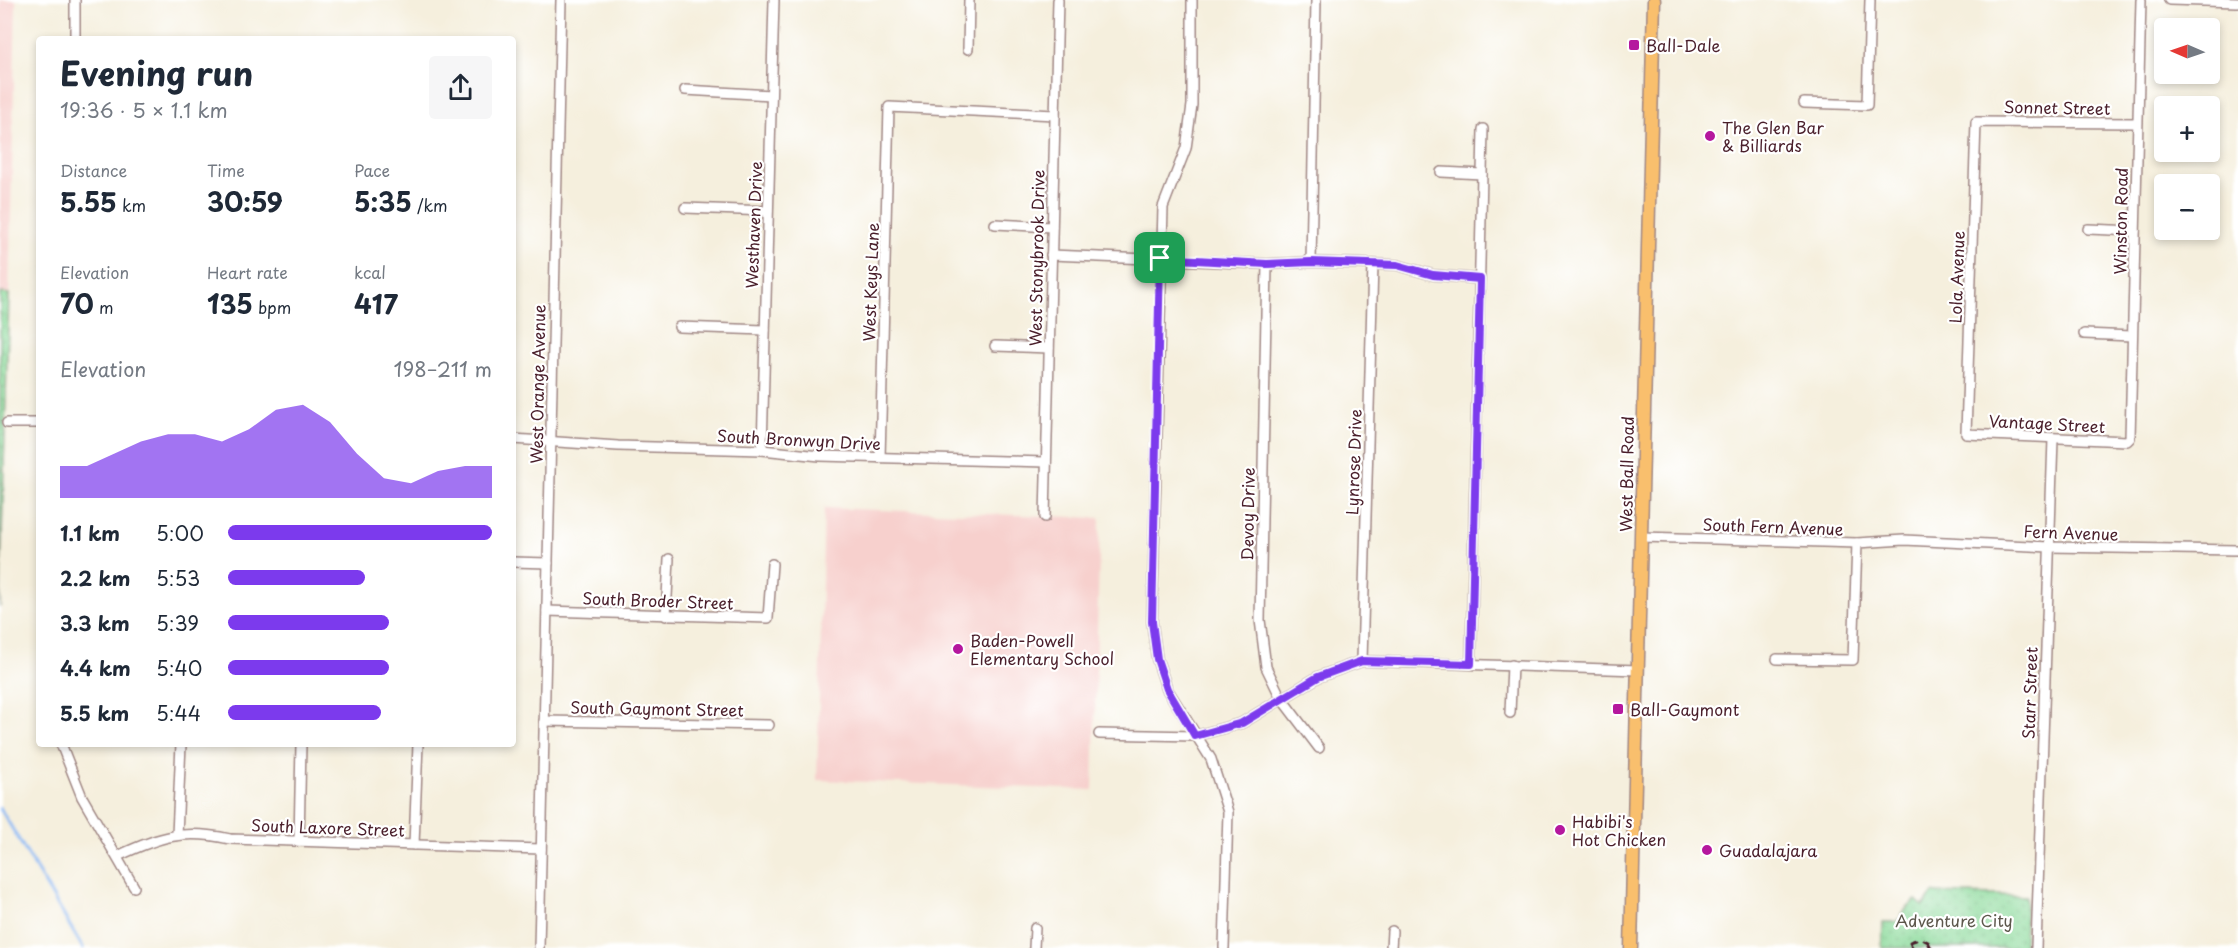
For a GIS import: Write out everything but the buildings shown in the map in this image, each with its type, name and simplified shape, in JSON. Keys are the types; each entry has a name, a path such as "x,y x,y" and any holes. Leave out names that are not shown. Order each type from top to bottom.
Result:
{"main road":[{"name":"West Ball Road","path":"1631,948 1654,0"}],"street":[{"path":"75,0 75,36"},
{"name":"West Orange Avenue","path":"539,948 561,0"},
{"name":"Westhaven Drive","path":"762,450 774,0"},
{"path":"968,49 969,0"},
{"name":"West Stonybrook Drive","path":"1045,517 1058,0"},
{"path":"1192,0 1192,105 1186,148 1163,207 1152,622 1157,659 1167,689 1211,759 1228,812 1224,948"},
{"path":"1311,262 1316,0"},
{"path":"1804,103 1867,105 1870,0"},
{"name":"Winston Road","path":"2127,441 2130,438 2141,0"},
{"path":"2169,0 2238,2"},
{"path":"685,90 771,95"},
{"name":"West Keys Lane","path":"880,458 889,107 1055,115"},
{"name":"Sonnet Street","path":"1976,122 2138,123"},
{"name":"Lola Avenue","path":"1966,434 1976,122"},
{"path":"1471,664 1483,129"},
{"path":"1441,172 1482,174"},
{"path":"685,208 768,211"},
{"path":"994,224 1052,227"},
{"path":"2088,229 2135,231"},
{"path":"1051,255 1267,264 1311,262 1397,265 1433,275 1480,279"},
{"name":"Devoy Drive","path":"1267,264 1260,620 1266,667 1281,698 1319,748"},
{"name":"Lynrose Drive","path":"1362,661 1374,264"},
{"path":"679,327 765,330"},
{"path":"2084,334 2132,336"},
{"path":"995,346 1049,348"},
{"path":"7,423 36,423"},
{"name":"Vantage Street","path":"1966,434 2127,441"},
{"name":"Starr Street","path":"2036,948 2053,439"},
{"name":"South Bronwyn Drive","path":"516,440 762,450 820,456 1046,462"},
{"name":"South Fern Avenue","path":"1641,537 1857,543 1904,540"},
{"name":"Fern Avenue","path":"1904,540 2049,547 2238,550"},
{"path":"1777,659 1853,660 1857,543"},
{"path":"666,616 669,559"},
{"path":"516,562 548,563"},
{"name":"South Broder Street","path":"547,611 768,618 772,564"},
{"path":"1099,734 1195,736 1242,723 1318,677 1362,661 1638,670"},
{"path":"1510,713 1512,665"},
{"name":"South Gaymont Street","path":"544,720 770,724"},
{"path":"62,747 82,797 135,887"},
{"path":"177,835 181,747"},
{"path":"299,841 301,747"},
{"path":"414,845 418,747"},
{"name":"South Laxore Street","path":"118,856 146,842 191,833 230,839 541,849"},
{"path":"1034,948 1035,928"},
{"path":"1391,948 1392,931"}],"shaded area":[{"path":"0,0 16,0 9,294 0,293"},
{"name":"Baden-Powell Elementary School","path":"824,508 1100,518 1093,790 817,780"}],"green space":[{"path":"0,293 9,294 0,607"},
{"name":"Adventure City","path":"1933,893 2026,896 2024,948 1882,948 1883,922 1896,922 1916,900 1923,906"}],"waterway":[{"path":"0,808 83,948"}],"railway":[{"path":"1912,948 1910,942 1916,940"},
{"path":"1924,940 1931,948"}],"place":[{"name":"Ball-Dale","path":"1634,45"},
{"name":"The Glen Bar & Billiards","path":"1710,136"},
{"name":"Baden-Powell Elementary School","path":"958,649"},
{"name":"Ball-Gaymont","path":"1618,709"},
{"name":"Habibi's Hot Chicken","path":"1560,830"},
{"name":"Guadalajara","path":"1707,850"}],"route":[{"path":"1160,258 1267,264 1311,262 1397,265 1433,275 1480,279 1471,664 1362,661 1318,677 1242,723 1195,736 1167,689 1157,659 1152,622 1160,258"}]}
